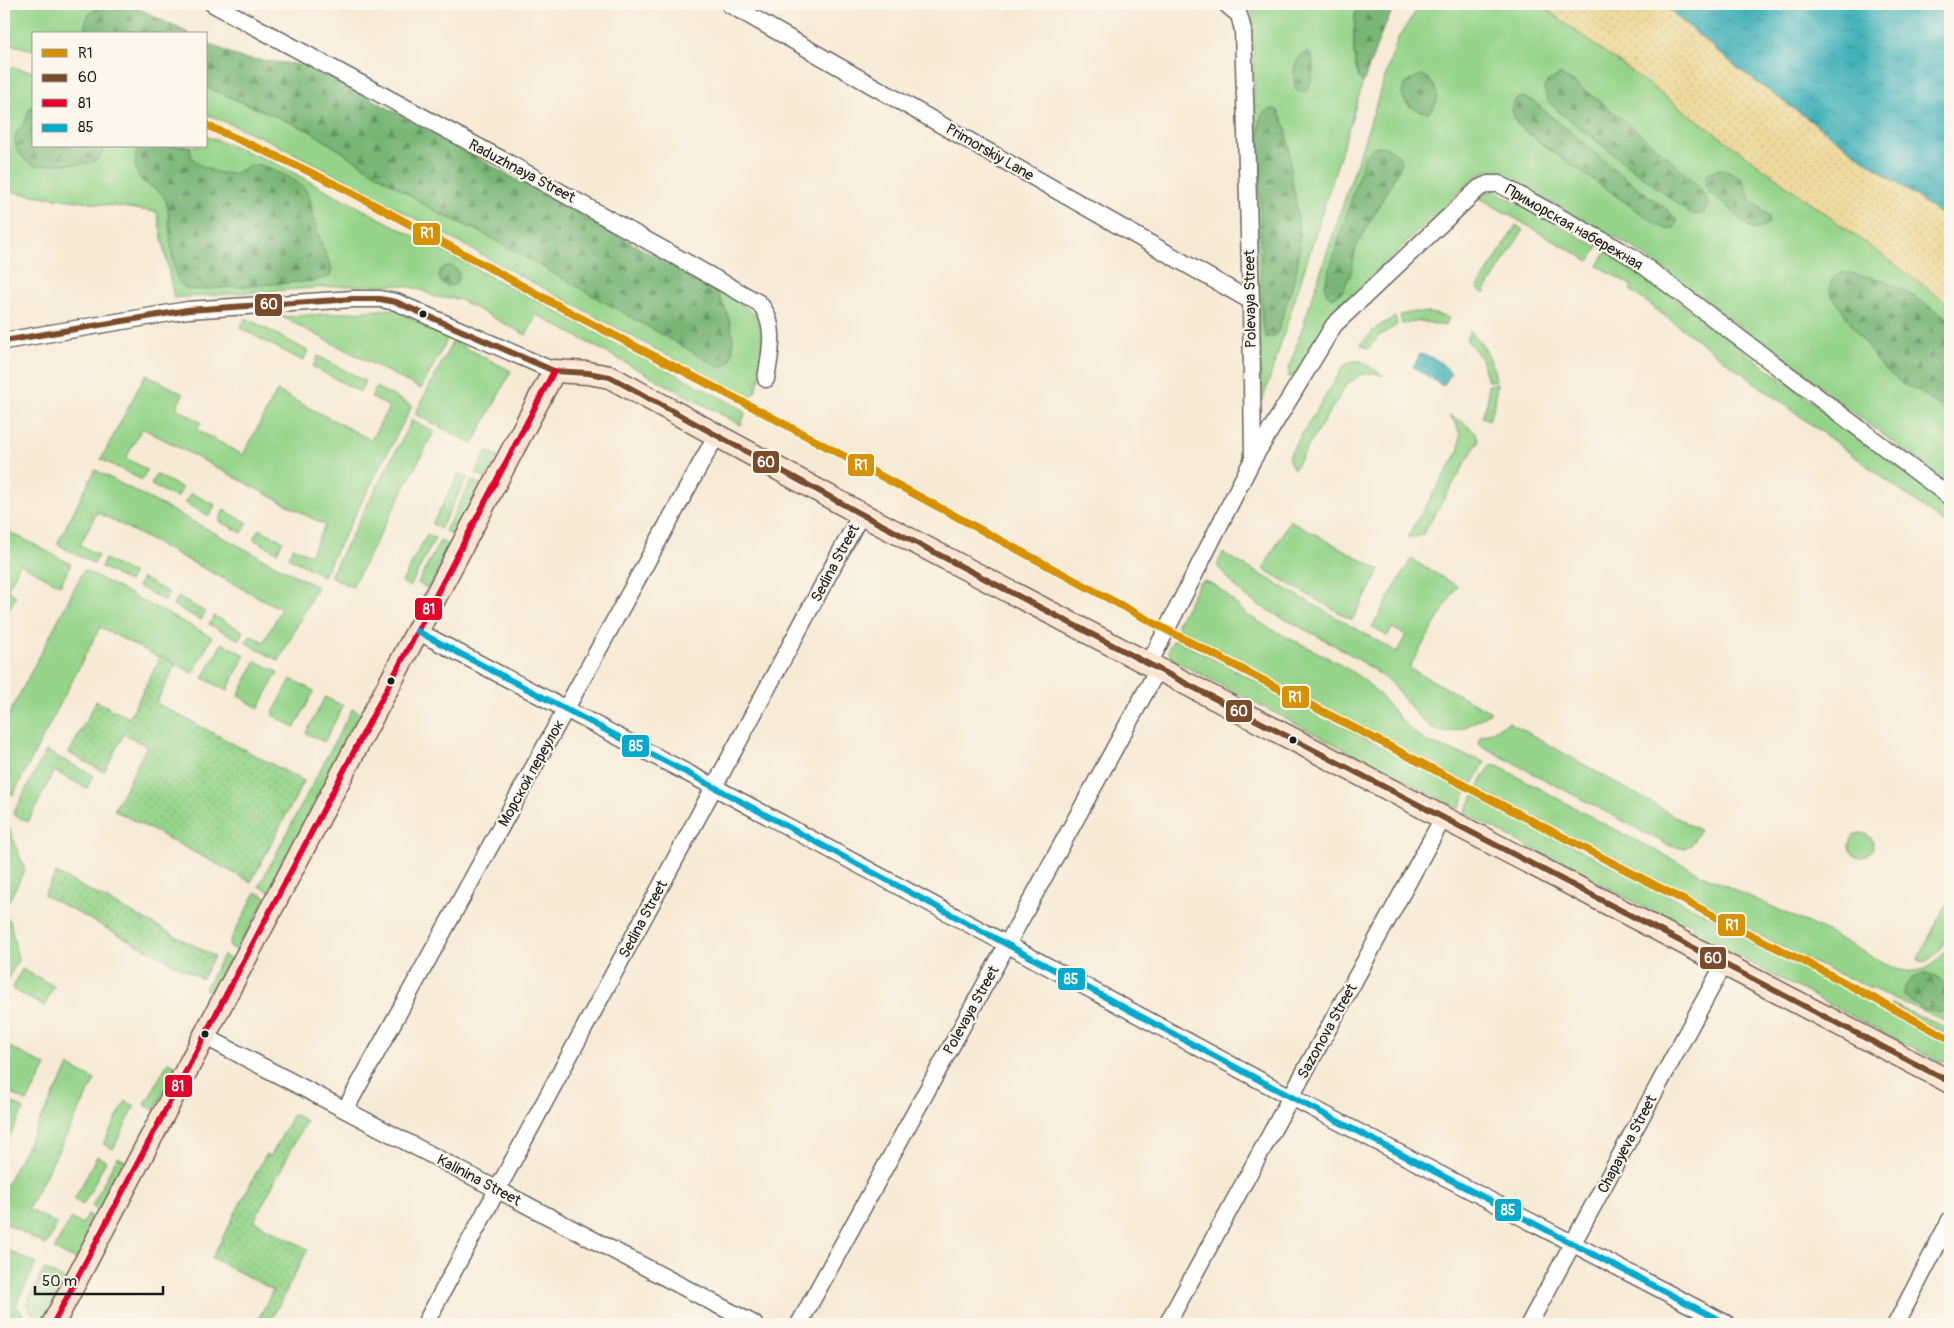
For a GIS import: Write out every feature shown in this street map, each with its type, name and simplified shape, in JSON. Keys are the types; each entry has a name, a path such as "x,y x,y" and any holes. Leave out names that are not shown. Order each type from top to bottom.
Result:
{"street":[{"name":"Raduzhnaya Street","path":"213,4 512,165 753,299 764,308 770,326 771,342 766,379"},
{"name":"Primorskiy Lane","path":"729,4 1251,301"},
{"name":"Polevaya Street","path":"799,1324 1007,946 1153,666 1196,569 1253,458 1251,301 1243,30 1239,15 1226,4"},
{"name":"Приморская набережная","path":"1253,458 1334,325 1478,188 1492,183 1499,184 1630,256 1950,497"},
{"path":"4,341 188,310 353,299 380,299 396,302 414,309 554,371 595,373 610,377 861,514 1950,1082"},
{"path":"53,1324 554,371"},
{"name":"Морской переулок","path":"346,1110 716,436"},
{"name":"Sedina Street","path":"425,1324 861,514"},
{"path":"417,631 714,787 1007,946 1727,1324"},
{"name":"Sazonova Street","path":"1167,1324 1443,818"},
{"name":"Chapayeva Street","path":"1529,1324 1724,964"},
{"name":"Kalinina Street","path":"204,1036 754,1324"},
{"path":"1896,1324 1950,1220"}],"green space":[{"path":"4,4 106,4 102,5 85,25 86,32 32,32 32,50 4,43"},
{"path":"106,4 129,4 186,32 86,32 85,25 89,14"},
{"path":"1252,4 1356,4 1354,56 1359,76 1363,83 1263,400 1261,401"},
{"path":"1356,4 1396,4 1383,29 1363,83 1356,67 1354,56"},
{"path":"1421,4 1539,4 1950,305 1950,485 1634,248 1488,170 1475,177 1331,315 1295,375 1289,378 1289,368 1398,38"},
{"path":"208,43 241,58 312,66 716,290 728,317 733,337 732,356 728,364 719,367 477,230 436,212 308,130 208,88"},
{"path":"1308,52 1313,66 1312,77 1306,91 1297,91 1294,81 1296,63 1303,54"},
{"path":"4,66 32,72 32,148 208,148 208,137 273,162 742,409 745,414 741,425 537,315 526,335 458,299 435,297 419,289 400,285 340,286 174,298 157,212 4,191"},
{"path":"1423,75 1432,83 1437,93 1436,103 1428,113 1416,110 1408,105 1402,93 1409,81"},
{"path":"1560,75 1589,93 1612,111 1682,171 1706,197 1708,206 1704,212 1693,214 1688,212 1559,112 1548,101 1544,89 1548,81"},
{"path":"208,88 308,130 436,212 733,346 727,313 716,290 746,307 759,321 763,348 761,371 756,390 751,397 744,397 268,140 208,115"},
{"path":"1522,97 1533,101 1625,178 1669,211 1677,221 1675,227 1669,230 1658,225 1543,145 1517,124 1511,108 1515,100"},
{"path":"32,106 32,148 104,148 103,153 95,160 84,164 38,166 28,162 17,150 15,140 16,134 24,123"},
{"path":"1271,109 1277,110 1282,118 1289,144 1300,248 1295,276 1278,331 1274,337 1266,337 1262,323 1259,129 1261,116"},
{"path":"1381,146 1395,152 1399,157 1401,165 1356,247 1351,273 1343,291 1331,298 1326,293 1325,284 1365,155 1373,147"},
{"path":"138,148 190,148 191,156 195,161 211,170 229,174 238,172 251,165 258,165 283,174 297,182 309,196 317,230 332,268 330,276 314,281 191,290 184,287 176,276 174,267 167,205 164,197 159,191 140,178 136,171 135,161"},
{"path":"1721,169 1729,171 1743,180 1749,198 1769,216 1769,223 1756,230 1748,227 1728,207 1709,193 1705,184 1706,175 1709,172"},
{"path":"1493,190 1598,247 1589,261 1478,197"},
{"path":"1516,225 1523,230 1484,293 1477,289"},
{"path":"1606,251 1637,270 1950,506 1950,512 1944,523 1630,290 1632,286 1598,266"},
{"path":"449,266 456,269 459,276 456,283 449,286 442,283 439,276 442,269"},
{"path":"1845,272 1883,280 1905,291 1950,320 1950,414 1918,390 1903,385 1879,364 1831,294 1830,286 1832,279"},
{"path":"394,309 448,338 421,389 282,317"},
{"path":"1414,312 1431,313 1449,318 1444,326 1421,321 1402,324 1400,315"},
{"path":"1395,317 1397,325 1379,336 1368,349 1361,344 1377,327"},
{"path":"246,318 308,351 303,361 240,328"},
{"path":"1470,331 1487,353 1493,366 1496,380 1488,381 1481,358 1466,339"},
{"path":"453,341 511,371 473,444 415,414"},
{"path":"318,356 365,381 360,392 313,367"},
{"path":"1352,361 1361,361 1384,376 1373,373 1362,374 1347,384 1294,469 1289,461 1289,455 1345,364"},
{"path":"146,374 183,394 176,408 201,422 197,430 243,455 277,391 371,440 389,407 371,397 376,387 412,406 323,576 288,557 293,547 310,555 325,525 142,428 126,458 147,470 142,480 101,459"},
{"path":"1497,383 1495,404 1489,420 1482,417 1488,399 1488,385"},
{"path":"1449,415 1472,429 1478,442 1423,534 1416,537 1407,537 1459,451 1460,434 1456,424"},
{"path":"412,420 434,432 352,587 330,576"},
{"path":"487,451 498,457 486,479 476,473"},
{"path":"95,470 317,587 279,661 246,643 250,635 264,642 281,609 97,512 80,545 98,555 94,564 57,544"},
{"path":"156,474 182,488 177,498 151,485"},
{"path":"459,474 467,478 440,529 432,524"},
{"path":"472,480 483,486 456,537 445,531"},
{"path":"191,493 215,505 209,516 185,503"},
{"path":"224,510 248,523 242,533 219,521"},
{"path":"1290,520 1380,570 1352,620 1263,569"},
{"path":"259,529 283,541 277,552 253,539"},
{"path":"8,531 71,564 60,585 20,564 7,590 16,596 4,620 4,539"},
{"path":"427,534 435,538 410,587 402,582"},
{"path":"440,541 451,546 429,589 418,583"},
{"path":"1223,553 1397,652 1406,635 1392,628 1387,636 1372,627 1411,559 1457,586 1409,668 1491,712 1473,723 1453,731 1439,731 1432,728 1418,716 1388,681 1374,670 1326,640 1260,606 1242,594 1218,567"},
{"path":"105,559 133,574 129,582 101,567"},
{"path":"84,570 212,637 193,673 100,627 13,795 4,790 4,724"},
{"path":"142,578 169,593 165,601 137,586"},
{"path":"1204,581 1217,587 1244,612 1263,625 1323,655 1365,681 1410,729 1427,742 1485,762 1472,786 1180,633 1177,624 1199,583"},
{"path":"178,597 205,612 201,620 173,605"},
{"path":"214,616 243,631 239,640 209,624"},
{"path":"1175,639 1467,791 1459,809 1173,660 1168,651"},
{"path":"222,643 245,655 227,691 203,678"},
{"path":"161,656 176,664 156,703 304,781 251,882 114,810 147,746 124,734 104,772 69,753 96,701 129,718"},
{"path":"256,661 278,672 259,708 238,696"},
{"path":"291,679 314,691 295,727 272,715"},
{"path":"325,697 343,706 324,742 306,733"},
{"path":"352,709 362,714 269,891 259,886"},
{"path":"1509,722 1697,829 1699,831 1691,845 1684,848 1670,846 1478,744 1480,737"},
{"path":"46,751 93,775 87,788 54,771 28,822 13,814"},
{"path":"1491,765 1500,767 1606,825 1709,878 1821,929 1896,969 1914,971 1928,967 1940,957 1950,942 1950,1023 1807,960 1477,788"},
{"path":"1474,795 1821,974 1950,1044 1950,1063 1946,1060 1939,1062 1693,933 1693,925 1684,921 1676,924 1464,813"},
{"path":"4,815 25,870 6,906 4,905"},
{"path":"1861,833 1870,836 1873,845 1870,854 1861,857 1852,854 1849,845 1852,836"},
{"path":"56,873 214,956 202,979 44,895"},
{"path":"256,892 266,897 238,951 228,945"},
{"path":"1950,897 1951,925 1945,941 1933,957 1923,961 1917,960"},
{"path":"4,917 10,920 18,960 4,986"},
{"path":"223,955 233,960 215,995 205,989"},
{"path":"22,969 54,986 44,1006 12,989"},
{"path":"1924,974 1938,978 1948,986 1949,1003 1941,1012 1922,1009 1904,996 1905,987 1909,981"},
{"path":"1890,1005 1950,1029 1950,1036"},
{"path":"4,1044 46,1066 27,1102 4,1089"},
{"path":"168,1062 177,1066 154,1110 145,1105"},
{"path":"69,1066 95,1080 28,1209 57,1224 46,1245 4,1222 4,1189"},
{"path":"4,1098 24,1109 4,1147 4,1128 10,1117 4,1114"},
{"path":"126,1101 135,1106 113,1149 103,1144"},
{"path":"293,1114 306,1121 254,1221 308,1249 269,1324 256,1324 273,1290 212,1258 266,1154 271,1156"},
{"path":"97,1156 106,1161 83,1205 74,1200"},
{"path":"117,1157 127,1162 101,1211 92,1206"},
{"path":"88,1215 97,1220 76,1260 54,1249 71,1218 82,1224"},
{"path":"4,1248 36,1264 16,1305 25,1317 21,1324 4,1324"},
{"path":"44,1269 67,1281 45,1324 31,1324 35,1317 26,1305"}],"sand":[{"path":"1539,4 1662,4 1740,70 1950,221 1950,305"}],"water":[{"path":"1662,4 1950,4 1950,221 1740,70"},
{"path":"1420,354 1438,361 1451,374 1443,386 1413,367"}],"transit line":[{"name":"R1","path":"208,126 349,191 577,316 762,412 1165,629 1950,1039"},
{"name":"60","path":"4,341 188,310 353,299 380,299 396,302 554,371 588,373 610,377 861,514 1950,1082"},
{"name":"81","path":"53,1324 554,371"},
{"name":"85","path":"417,631 714,787 1276,1089 1727,1324"}]}
